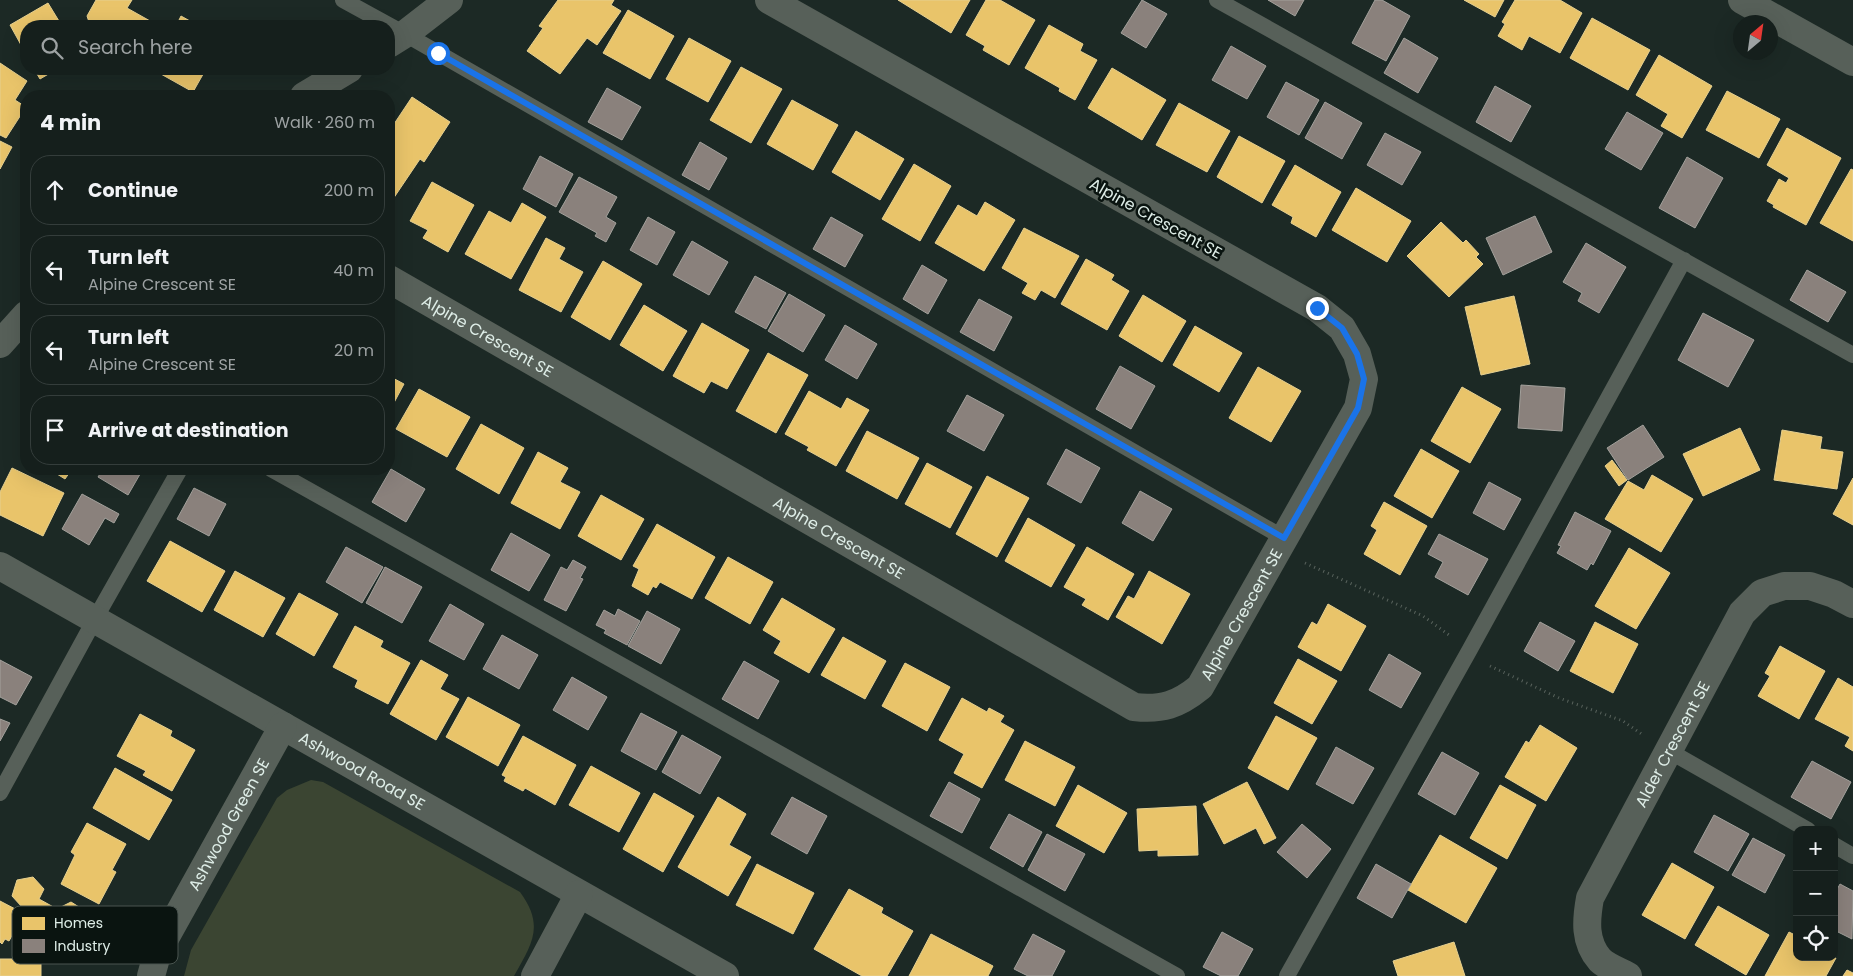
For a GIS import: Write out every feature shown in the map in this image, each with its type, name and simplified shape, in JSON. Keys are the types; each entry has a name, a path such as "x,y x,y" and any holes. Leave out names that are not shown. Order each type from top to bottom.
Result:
{"street":[{"path":"397,39 449,0"},
{"name":"Alpine Crescent SE","path":"395,282 1134,707 1151,709 1168,706 1186,699 1200,687 1358,408 1364,379 1357,354 1342,328 1317,308 769,0"},
{"path":"1742,0 1853,62"},
{"path":"314,90 339,75"},
{"path":"0,344 20,322"},
{"name":"Ashwood Road SE","path":"0,566 725,976"},
{"name":"Alder Crescent SE","path":"1628,976 1601,961 1592,948 1587,934 1587,915 1590,898 1742,613 1762,593 1784,586 1810,586 1834,594 1853,604"},
{"name":"Ashwood Green SE","path":"178,915 283,726"},
{"path":"535,976 579,894"}],"lane":[{"path":"343,0 371,20"},
{"path":"1217,0 1853,355"},
{"path":"397,39 1284,538"},
{"path":"1287,976 1469,651 1684,260"},
{"path":"0,793 177,475"},
{"path":"282,475 1177,976"},
{"path":"1669,751 1801,826"},
{"path":"1838,847 1853,856"}],"green space":[{"path":"311,780 323,782 520,892 528,904 534,925 530,944 514,976 184,976 191,950 277,798 287,790"}],"building: Homes":[{"path":"96,0 132,0 127,8 148,20 88,20 87,16"},
{"path":"558,0 614,0 611,5 621,11 597,45 587,38 560,74 527,51 543,28 539,26"},
{"path":"898,0 970,0 951,33"},
{"path":"986,0 1000,0 1035,20 1009,65 983,50 985,46 966,35"},
{"path":"1464,0 1504,0 1495,17"},
{"path":"1515,0 1560,0 1582,13 1560,53 1529,36 1522,50 1498,36 1505,24 1502,22"},
{"path":"48,3 58,20 20,20 20,43 10,25"},
{"path":"628,10 674,36 650,79 603,53"},
{"path":"181,16 188,20 179,20"},
{"path":"1592,18 1650,50 1628,90 1570,58"},
{"path":"1049,25 1083,44 1080,51 1097,60 1075,100 1059,91 1060,88 1025,68"},
{"path":"689,38 731,61 708,102 666,79"},
{"path":"1659,55 1712,86 1682,138 1661,126 1668,114 1636,95"},
{"path":"0,63 27,81 15,100 20,103 20,116 6,138 0,135"},
{"path":"741,67 782,89 751,143 710,120"},
{"path":"1112,68 1166,100 1142,140 1088,108"},
{"path":"38,75 47,75 40,79"},
{"path":"163,75 203,75 194,90 189,90"},
{"path":"1727,91 1780,119 1759,158 1706,130"},
{"path":"412,97 450,122 424,162 420,159 395,196 395,122"},
{"path":"792,100 838,125 813,170 767,144"},
{"path":"1179,103 1230,131 1207,172 1156,145"},
{"path":"1787,128 1841,158 1806,225 1773,207 1774,205 1767,201 1779,179 1786,183 1789,178 1767,165"},
{"path":"856,131 904,159 880,200 832,172"},
{"path":"1239,136 1285,161 1262,203 1217,177"},
{"path":"0,141 12,147 0,169"},
{"path":"914,164 951,186 920,241 882,219"},
{"path":"1295,165 1341,192 1316,237 1291,223 1293,217 1272,205"},
{"path":"1851,169 1853,170 1853,241 1820,223"},
{"path":"432,182 474,205 448,252 423,238 428,230 410,221"},
{"path":"1356,188 1411,221 1387,262 1332,230"},
{"path":"985,202 1015,220 984,271 935,243 958,205 977,216"},
{"path":"522,203 546,217 511,279 465,254 489,211 511,223"},
{"path":"1441,222 1463,243 1466,240 1479,254 1476,257 1483,264 1449,297 1407,256"},
{"path":"1024,228 1079,256 1055,298 1041,290 1035,300 1022,293 1028,283 1002,268"},
{"path":"546,238 565,248 559,259 583,272 561,312 519,290"},
{"path":"1086,259 1114,275 1111,280 1129,291 1107,330 1061,304"},
{"path":"603,261 642,284 610,340 571,317"},
{"path":"1143,295 1186,321 1162,362 1119,336"},
{"path":"1514,296 1530,364 1481,375 1465,307"},
{"path":"644,305 687,331 663,371 620,345"},
{"path":"702,323 749,350 727,389 711,381 704,393 673,376"},
{"path":"1195,326 1242,353 1219,392 1173,365"},
{"path":"768,353 808,375 776,433 736,411"},
{"path":"1258,367 1301,391 1271,442 1229,418"},
{"path":"395,379 404,384 395,401"},
{"path":"1462,387 1501,409 1470,463 1431,441"},
{"path":"419,389 470,417 447,457 396,429"},
{"path":"809,391 841,409 847,398 869,410 836,466 807,450 809,447 785,434"},
{"path":"481,424 524,448 499,494 456,469"},
{"path":"1740,428 1760,470 1703,496 1683,454"},
{"path":"1782,430 1822,437 1820,449 1843,452 1837,489 1774,480"},
{"path":"867,431 919,458 897,499 846,471"},
{"path":"1421,449 1459,471 1432,518 1394,496"},
{"path":"538,452 568,468 560,482 580,492 560,529 511,503"},
{"path":"1612,460 1627,480 1619,486 1605,466"},
{"path":"927,463 972,487 950,528 905,504"},
{"path":"12,468 20,472 20,475 27,475 64,493 43,536 0,515 0,492"},
{"path":"59,475 68,475 65,479"},
{"path":"1652,475 1693,499 1661,552 1605,519 1628,481 1644,490"},
{"path":"987,476 1029,498 997,557 956,534"},
{"path":"1853,478 1853,525 1833,514"},
{"path":"601,495 644,519 621,560 578,536"},
{"path":"1384,502 1427,526 1400,575 1364,554 1377,530 1371,526"},
{"path":"1028,518 1075,545 1051,587 1005,561"},
{"path":"657,524 715,557 692,599 660,582 656,588 653,586 648,595 632,586 639,569 633,566"},
{"path":"170,541 225,571 202,612 147,581"},
{"path":"1087,547 1134,574 1108,620 1082,605 1086,599 1064,587"},
{"path":"1629,548 1670,573 1636,629 1595,606"},
{"path":"728,557 773,582 750,624 705,598"},
{"path":"235,571 285,598 263,637 214,610"},
{"path":"1149,571 1190,594 1162,644 1116,617 1128,596 1134,599"},
{"path":"299,593 338,614 314,656 276,634"},
{"path":"782,598 835,629 809,673 774,653 781,641 763,630"},
{"path":"1328,604 1366,626 1341,671 1298,647 1312,622 1317,625"},
{"path":"1595,622 1638,644 1613,693 1570,671"},
{"path":"355,626 383,641 380,647 410,663 388,704 355,687 358,680 333,667"},
{"path":"843,637 886,661 865,699 821,675"},
{"path":"1780,646 1825,671 1799,719 1758,696 1770,676 1765,673"},
{"path":"1298,659 1337,681 1312,724 1274,703"},
{"path":"421,660 448,675 440,689 459,699 436,740 390,714"},
{"path":"905,663 950,687 927,731 882,706"},
{"path":"1838,678 1853,687 1853,751 1845,746 1850,737 1815,719"},
{"path":"468,697 520,725 498,766 446,737"},
{"path":"962,698 987,712 989,708 1004,716 1000,722 1014,730 982,788 954,773 964,754 939,740"},
{"path":"140,714 172,731 170,736 195,750 172,791 143,775 146,771 117,756"},
{"path":"1276,716 1317,738 1288,790 1248,768"},
{"path":"1540,725 1577,748 1546,801 1505,777 1526,741 1529,743"},
{"path":"523,736 576,765 555,805 525,788 523,791 504,781 506,777 502,775"},
{"path":"1025,741 1075,767 1055,806 1005,780"},
{"path":"591,766 640,793 619,832 569,805"},
{"path":"115,768 172,800 149,840 93,808"},
{"path":"1247,782 1276,838 1264,844 1256,828 1224,844 1203,804"},
{"path":"1078,785 1127,813 1104,853 1056,826"},
{"path":"1500,785 1536,805 1507,859 1470,838"},
{"path":"654,793 694,816 663,872 623,849"},
{"path":"718,797 746,814 729,845 751,857 728,896 678,867"},
{"path":"1196,806 1198,855 1158,856 1158,850 1139,851 1137,809"},
{"path":"87,823 126,844 112,870 116,872 99,904 61,884 75,855 71,852"},
{"path":"1440,835 1497,868 1466,923 1408,890"},
{"path":"1672,863 1714,887 1685,939 1642,915"},
{"path":"757,864 814,893 793,934 736,905"},
{"path":"33,877 44,889 39,899 52,906 21,906 12,896 17,880"},
{"path":"849,889 883,908 881,913 913,931 887,976 862,976 814,949"},
{"path":"0,901 12,907 12,936 9,941 5,939 2,944 0,942"},
{"path":"71,902 77,906 63,906"},
{"path":"1718,906 1769,935 1746,975 1695,945"},
{"path":"1789,932 1793,934 1793,961 1834,961 1826,976 1765,976"},
{"path":"931,934 993,966 988,976 909,976"},
{"path":"1454,942 1465,976 1398,976 1393,961"},
{"path":"0,959 12,959 12,964 41,964 41,976 0,976"},
{"path":"1847,970 1853,973 1853,976 1843,976"}],"building: Industry":[{"path":"1142,0 1167,14 1146,48 1121,33"},
{"path":"1268,0 1304,0 1295,16"},
{"path":"1375,0 1382,0 1410,16 1386,61 1352,43"},
{"path":"1404,38 1438,58 1418,93 1384,73"},
{"path":"1231,46 1266,66 1247,99 1212,80"},
{"path":"1286,82 1319,100 1299,135 1267,117"},
{"path":"1495,86 1531,106 1511,142 1476,122"},
{"path":"607,88 641,107 622,140 588,122"},
{"path":"1325,102 1362,123 1342,159 1305,138"},
{"path":"1627,112 1663,133 1641,170 1605,149"},
{"path":"1385,133 1421,152 1402,185 1367,165"},
{"path":"700,142 727,158 709,190 682,175"},
{"path":"540,156 573,174 556,207 523,189"},
{"path":"1687,157 1723,178 1695,228 1659,208"},
{"path":"579,177 617,197 606,217 616,223 606,242 595,236 597,233 559,212"},
{"path":"1535,216 1552,252 1503,275 1486,238"},
{"path":"648,217 675,232 657,265 630,250"},
{"path":"831,217 863,235 845,267 813,249"},
{"path":"692,241 728,262 709,295 673,275"},
{"path":"1586,243 1626,267 1599,313 1578,301 1582,293 1563,282"},
{"path":"922,265 947,280 928,314 903,299"},
{"path":"1807,270 1846,292 1828,322 1790,300"},
{"path":"755,276 786,293 766,329 735,312"},
{"path":"789,294 825,315 803,352 768,331"},
{"path":"979,299 1012,317 994,351 960,332"},
{"path":"1703,313 1754,340 1728,387 1678,360"},
{"path":"845,325 877,344 857,379 825,360"},
{"path":"1120,366 1155,386 1131,429 1096,409"},
{"path":"1521,385 1565,388 1562,431 1518,428"},
{"path":"967,395 1004,415 984,451 947,431"},
{"path":"1643,425 1664,457 1628,480 1607,448"},
{"path":"1066,449 1100,468 1081,503 1047,484"},
{"path":"395,471 425,489 406,522 372,502 388,475 395,475"},
{"path":"99,475 140,475 128,495 98,477"},
{"path":"1489,482 1521,499 1504,530 1473,513"},
{"path":"194,488 226,504 209,536 177,519"},
{"path":"1140,491 1172,509 1153,541 1122,523"},
{"path":"82,494 119,514 114,523 105,518 89,545 62,529"},
{"path":"1575,512 1611,531 1593,565 1591,563 1587,570 1557,553 1561,546 1558,545"},
{"path":"511,533 550,555 529,591 491,570"},
{"path":"1439,534 1488,559 1468,595 1435,577 1443,562 1428,554"},
{"path":"346,547 383,567 362,603 326,582"},
{"path":"573,560 586,567 580,578 583,579 566,611 544,600 561,567 567,570"},
{"path":"385,567 422,587 402,623 366,603"},
{"path":"450,604 484,624 464,660 429,641"},
{"path":"618,609 640,621 627,645 604,633 606,630 596,625 604,610 615,616"},
{"path":"647,611 680,629 661,664 628,646"},
{"path":"1540,622 1575,641 1558,671 1524,651"},
{"path":"502,635 538,655 519,689 483,669"},
{"path":"1389,654 1421,673 1401,708 1369,690"},
{"path":"0,660 32,677 16,705 0,697"},
{"path":"744,661 779,681 758,719 722,699"},
{"path":"572,677 607,697 588,730 553,710"},
{"path":"641,713 677,732 656,770 621,751"},
{"path":"0,719 10,723 0,741"},
{"path":"682,735 721,757 700,794 662,772"},
{"path":"1336,747 1374,768 1353,804 1316,784"},
{"path":"1442,752 1479,773 1455,815 1418,794"},
{"path":"1812,761 1851,782 1831,819 1791,797"},
{"path":"949,782 980,799 962,833 930,816"},
{"path":"792,797 827,816 807,854 771,834"},
{"path":"1009,814 1042,832 1023,867 990,848"},
{"path":"1714,815 1749,834 1728,871 1694,852"},
{"path":"1302,824 1331,849 1307,878 1277,852"},
{"path":"1047,834 1085,854 1065,891 1028,870"},
{"path":"1753,838 1785,855 1765,893 1732,875"},
{"path":"1376,864 1411,884 1392,918 1357,898"},
{"path":"1840,884 1853,891 1852,939 1838,932 1838,888"},
{"path":"1222,932 1253,949 1238,976 1221,976 1203,967"},
{"path":"1033,934 1065,951 1052,976 1028,976 1014,969"}],"route":[{"path":"438,53 1284,538 1358,408 1364,379 1357,354 1342,328 1317,308"}]}
